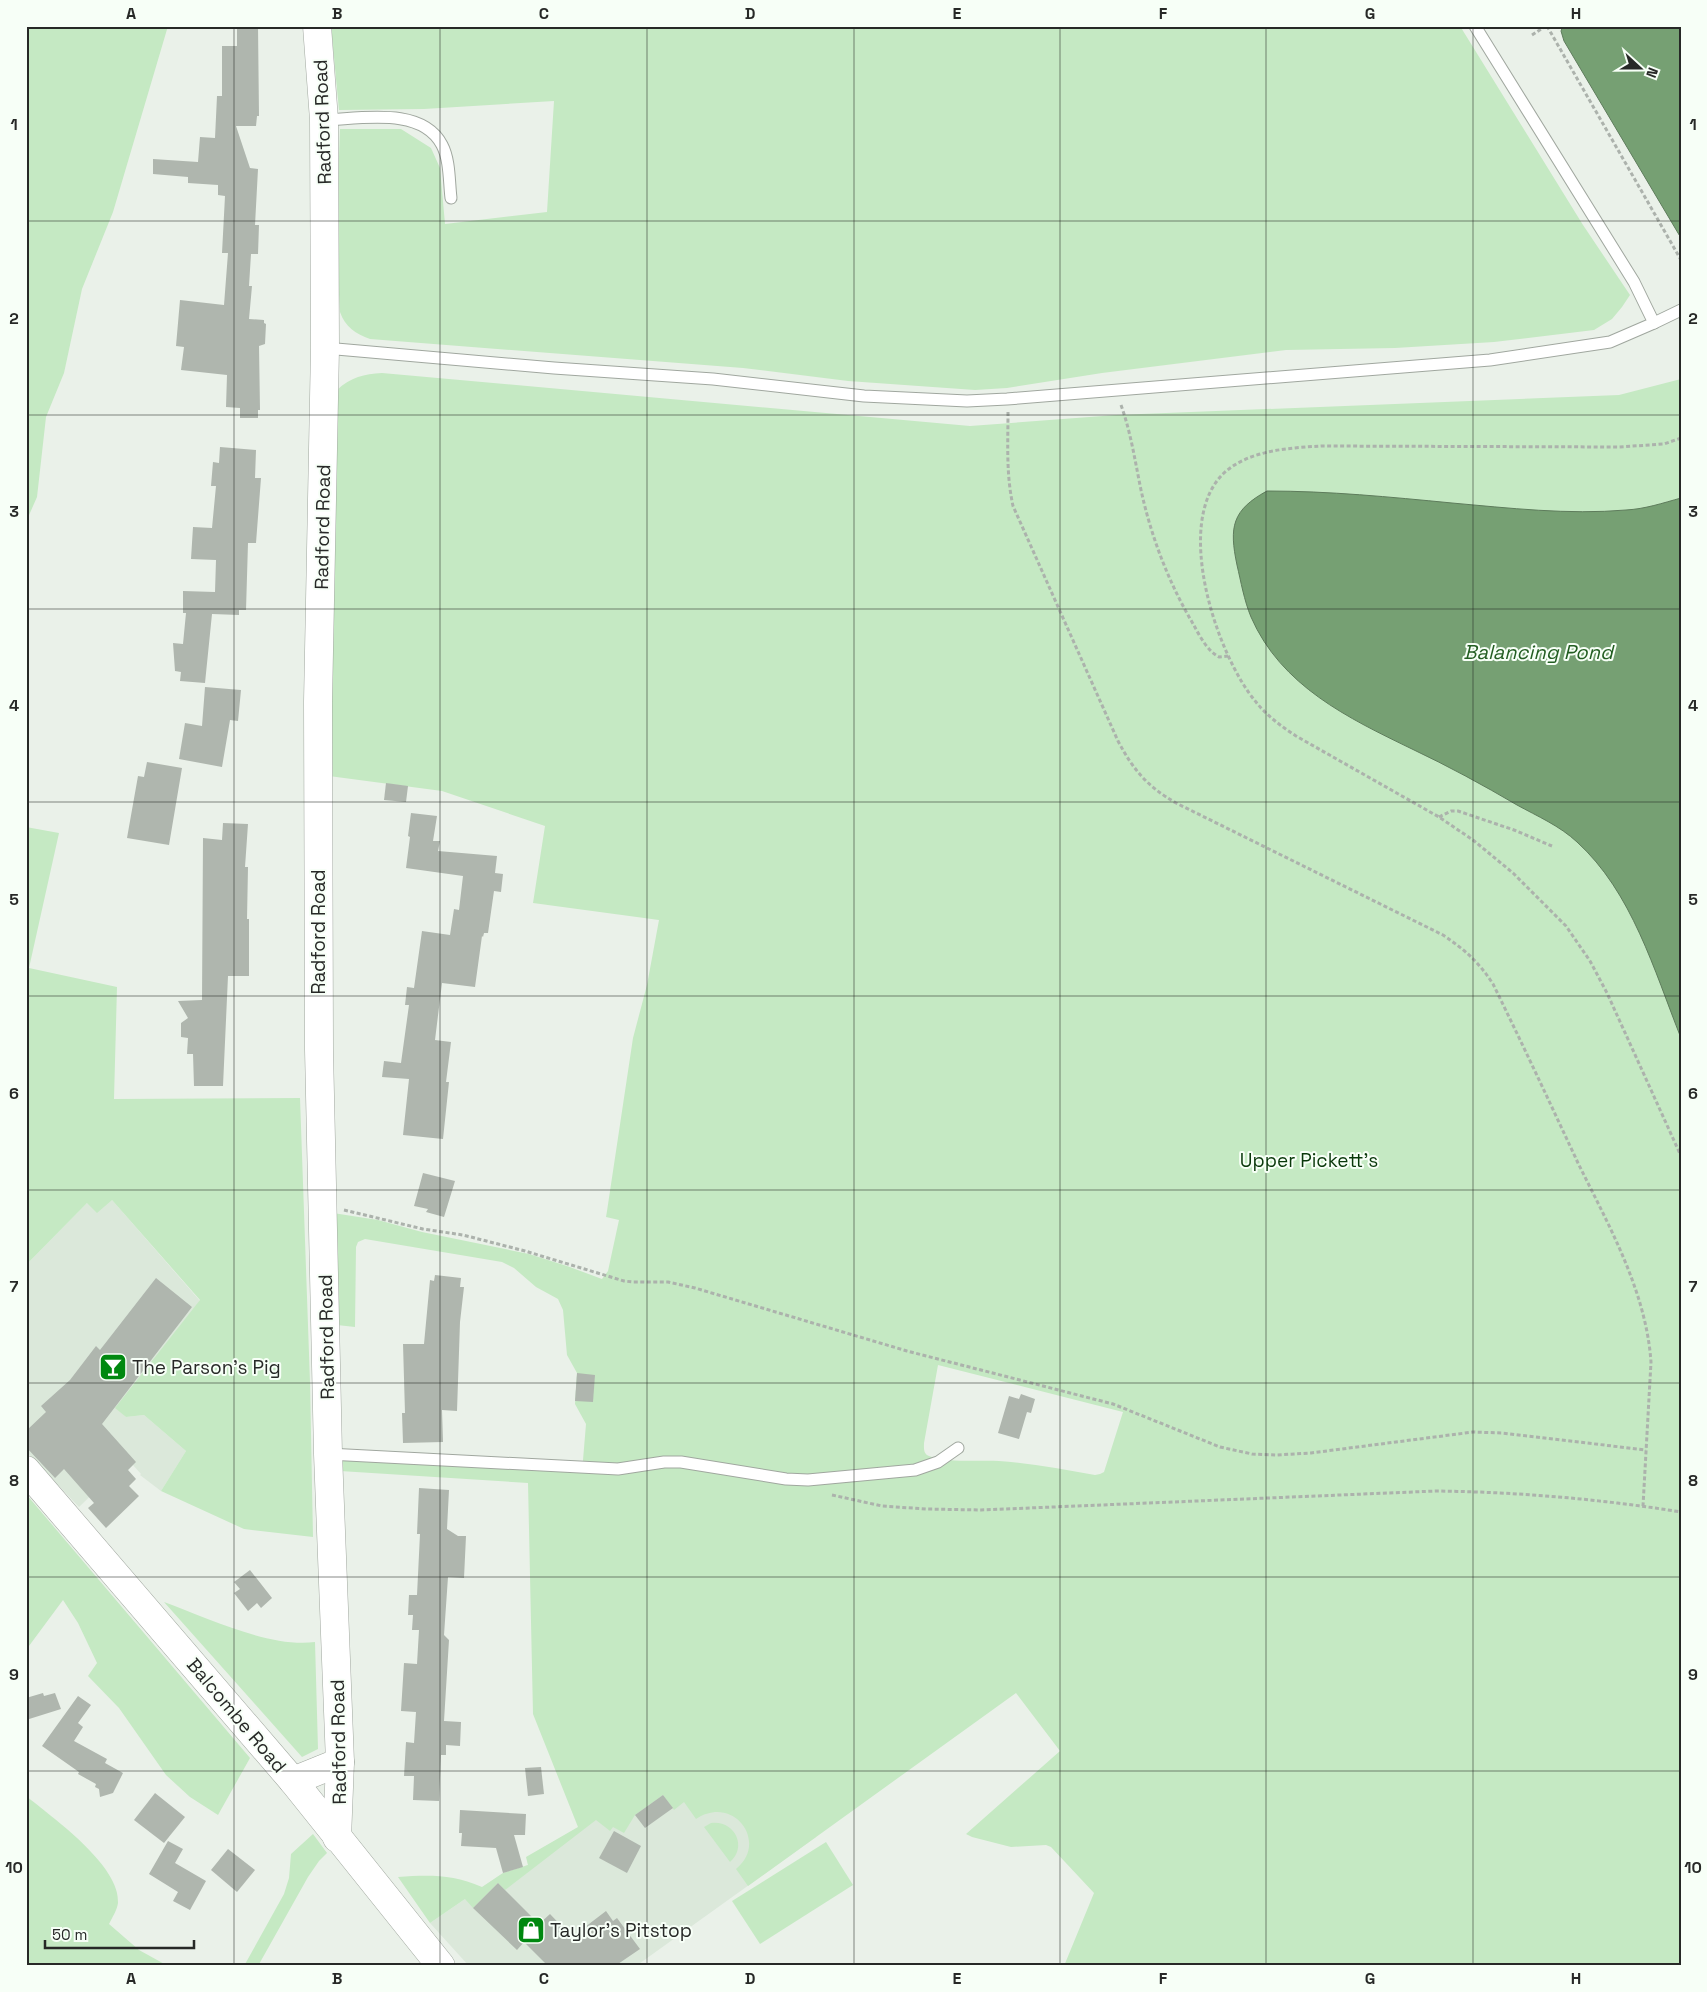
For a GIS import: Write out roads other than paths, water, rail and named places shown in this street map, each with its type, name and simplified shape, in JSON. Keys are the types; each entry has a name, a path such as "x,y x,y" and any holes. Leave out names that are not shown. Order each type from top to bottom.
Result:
{"street":[{"name":"Radford Road","path":"316,26 324,120 325,348 318,792 319,1060 324,1206 328,1454 340,1762 337,1838"},
{"name":"Balcombe Road","path":"26,1470 293,1782 441,1966"},
{"path":"293,1782 340,1762"}],"lane":[{"path":"1475,26 1514,87 1609,246 1634,282 1654,323"},
{"path":"324,120 397,118 412,121 426,128 438,138 444,151 451,198"},
{"path":"325,348 554,368 713,379 864,396 967,401 1490,360 1610,342 1681,310"},
{"path":"328,1454 618,1469 664,1462 681,1462 796,1480 915,1470 938,1462 958,1448"}],"water":[{"path":"1563,26 1681,26 1681,238 1564,41 1561,31"},
{"name":"Balancing Pond","path":"1267,491 1336,493 1517,509 1583,512 1654,506 1681,498 1681,1038 1651,959 1627,908 1613,884 1577,842 1556,826 1478,783 1341,712 1298,681 1264,641 1249,611 1237,565 1233,540 1236,521 1240,513 1246,505"}],"place":[{"name":"The Parson's Pig","path":"113,1367"},
{"name":"Taylor's Pitstop","path":"531,1930"}],"park label":[{"name":"Upper Pickett's","path":"1309,1160"}]}
